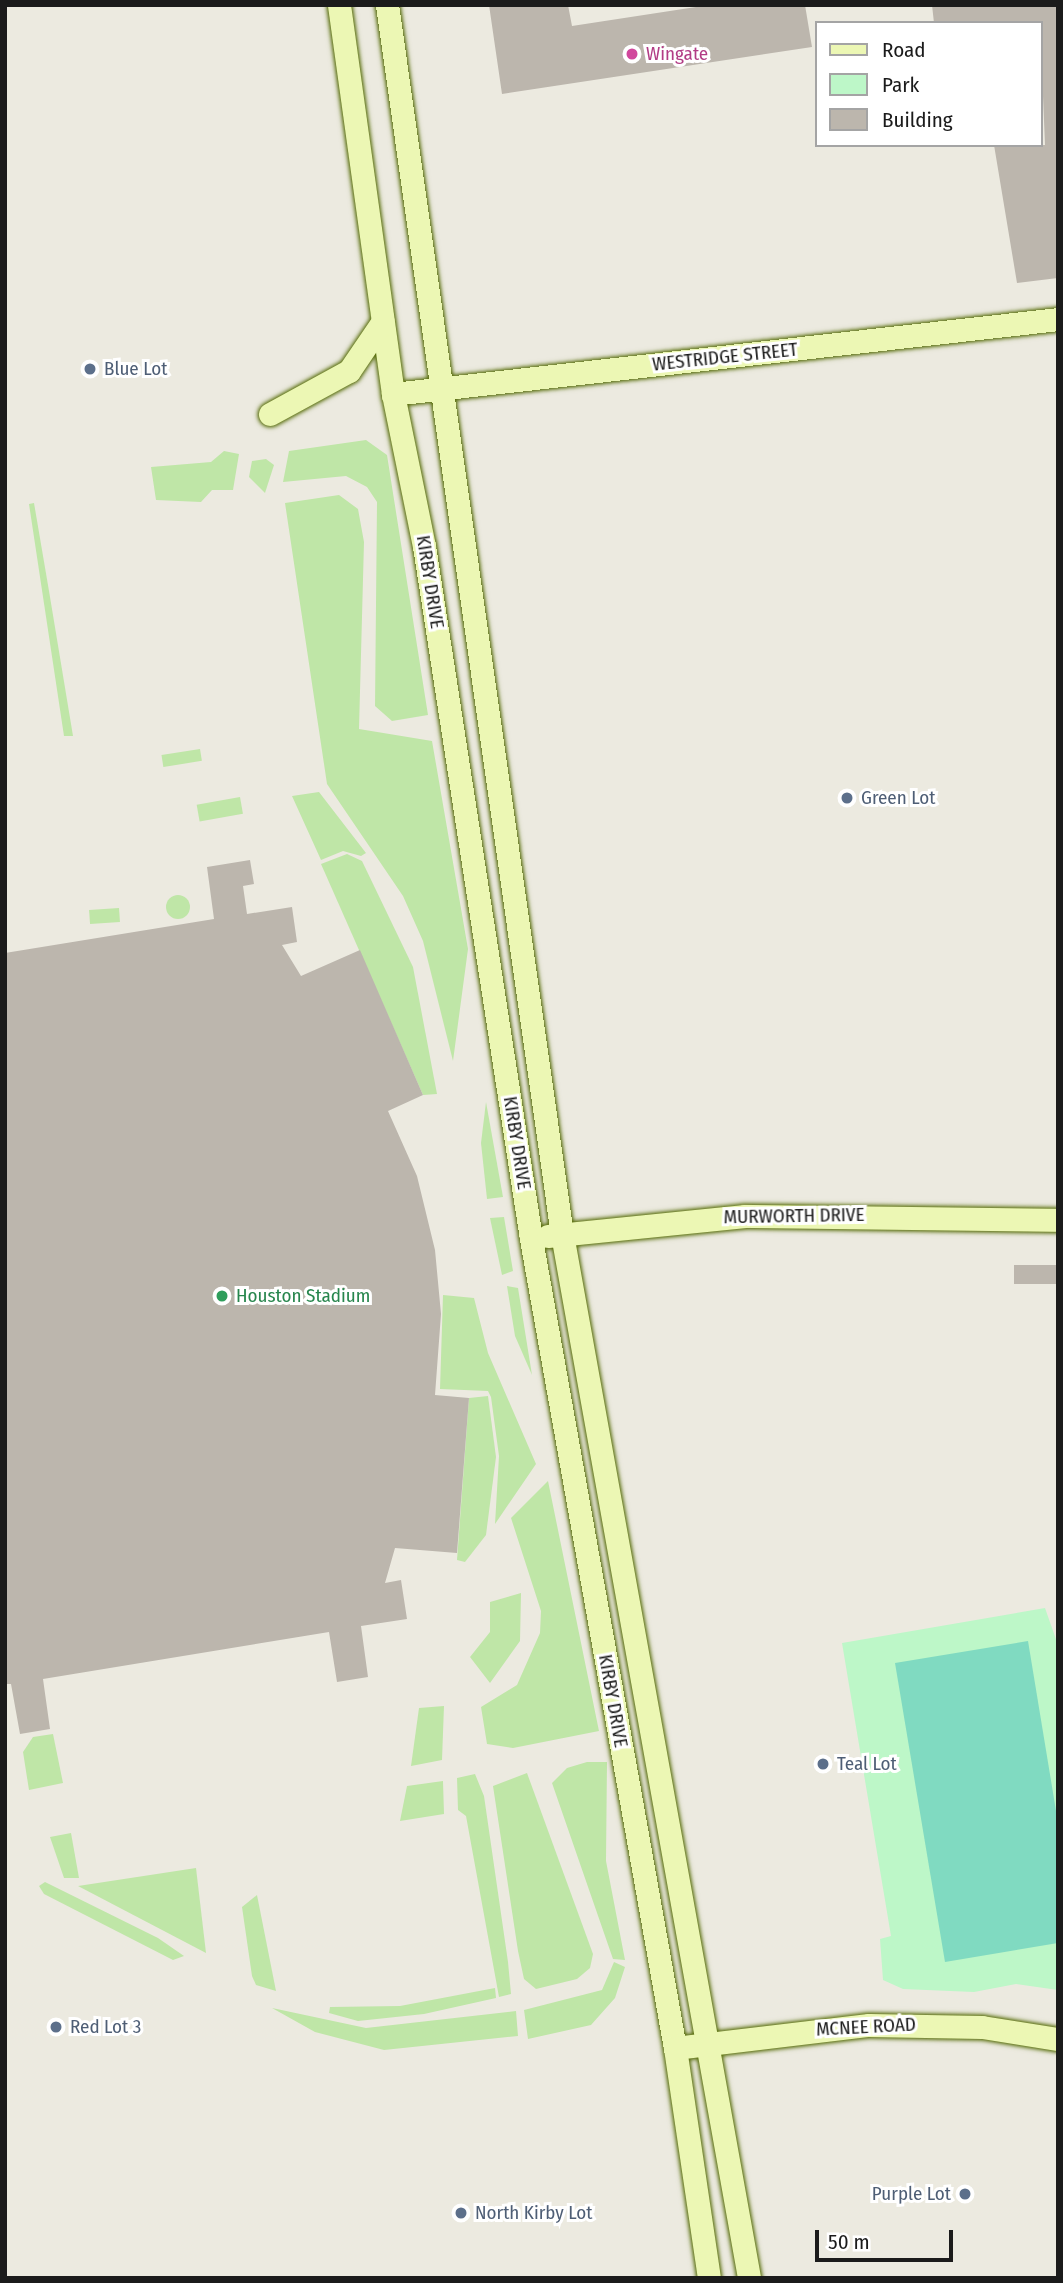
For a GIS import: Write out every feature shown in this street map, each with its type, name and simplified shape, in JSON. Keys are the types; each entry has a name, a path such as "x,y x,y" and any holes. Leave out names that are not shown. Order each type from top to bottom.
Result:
{"main road":[{"name":"KIRBY DRIVE","path":"339,5 393,394 424,546 531,1239 675,2048 709,2278"},
{"name":"KIRBY DRIVE","path":"387,5 444,388 562,1234 749,2278"},
{"name":"WESTRIDGE STREET","path":"393,394 1058,319"},
{"path":"270,414 349,371 383,321"},
{"path":"476,873 510,868"},
{"name":"MURWORTH DRIVE","path":"531,1239 745,1216 1058,1220"},
{"path":"603,1647 636,1641"},
{"name":"MCNEE ROAD","path":"675,2048 926,2023 1058,2039"}],"green space":[{"path":"366,440 387,455 428,715 392,721 375,706 377,502 367,487 346,476 283,482 289,451"},
{"path":"224,451 239,454 233,490 212,490 201,502 156,500 151,467 211,462"},
{"path":"266,459 274,465 265,493 249,477 252,461"},
{"path":"339,495 358,509 364,542 359,729 432,741 468,949 453,1061 423,941 403,896 327,784 285,503"},
{"path":"34,503 73,736 64,736 29,504"},
{"path":"200,749 202,761 163,767 161,755"},
{"path":"319,792 366,853 361,856 343,851 321,860 292,796"},
{"path":"240,797 243,814 200,821 197,805"},
{"path":"347,854 362,861 413,967 437,1094 423,1095 321,864"},
{"path":"178,895 187,898 190,907 187,916 178,919 169,916 166,907 169,898"},
{"path":"119,908 120,922 90,924 89,910"},
{"path":"486,1102 503,1197 487,1199 481,1143"},
{"path":"504,1217 513,1271 502,1275 490,1218"},
{"path":"507,1286 518,1288 532,1375 515,1336"},
{"path":"443,1295 474,1298 488,1353 536,1464 495,1524 499,1456 491,1397 488,1391 440,1389"},
{"path":"488,1396 496,1457 486,1535 465,1562 457,1560 469,1398"},
{"path":"548,1481 599,1731 513,1748 487,1744 481,1707 517,1685 540,1633 541,1611 511,1518"},
{"path":"521,1593 520,1641 490,1683 470,1657 490,1632 490,1602"},
{"path":"1045,1608 1058,1645 1058,1990 1016,1984 974,1992 903,1989 883,1980 880,1939 891,1936 842,1643"},
{"path":"1028,1641 1058,1823 1058,1943 945,1962 895,1663"},
{"path":"444,1706 442,1760 411,1766 419,1708"},
{"path":"53,1734 63,1783 29,1790 23,1752 33,1737"},
{"path":"587,1762 607,1762 606,1861 625,1960 613,1959 552,1783 567,1768"},
{"path":"527,1773 593,1954 590,1968 577,1979 536,1989 524,1979 518,1951 493,1786"},
{"path":"475,1774 484,1796 508,1962 511,1994 499,1997 466,1816 458,1810 457,1778"},
{"path":"443,1781 444,1814 400,1821 407,1786"},
{"path":"71,1833 79,1878 64,1878 50,1837"},
{"path":"196,1868 206,1953 78,1886"},
{"path":"45,1882 158,1938 184,1956 173,1960 44,1894 39,1886"},
{"path":"257,1895 276,1991 256,1985 252,1976 242,1907"},
{"path":"614,1962 625,1967 615,1998 591,2025 528,2039 524,2010 602,1990"},
{"path":"495,1988 496,1998 424,2014 358,2021 329,2013 330,2007 400,2006"},
{"path":"272,2008 366,2028 516,2011 518,2036 384,2050 315,2032"}],"building":[{"name":"Wingate","path":"489,5 568,5 572,26 709,5 805,5 812,47 502,94"},
{"path":"932,5 1058,5 1058,278 1017,283 994,147 1045,145 1042,21 934,21"},
{"name":"Houston Stadium","path":"250,860 254,884 243,886 247,914 292,907 297,942 282,945 301,976 360,950 423,1095 388,1111 417,1176 435,1250 441,1314 435,1395 469,1398 457,1553 395,1548 385,1583 401,1580 407,1619 361,1626 368,1677 337,1682 329,1632 43,1679 50,1729 20,1734 11,1684 5,1684 5,953 214,919 207,867"},
{"path":"1014,1265 1058,1265 1058,1284 1014,1284"}],"place":[{"name":"Wingate","path":"632,54"},
{"name":"Blue Lot","path":"90,369"},
{"name":"Green Lot","path":"847,798"},
{"name":"Houston Stadium","path":"222,1296"},
{"name":"Teal Lot","path":"823,1764"},
{"name":"Red Lot 3","path":"56,2027"},
{"name":"Purple Lot","path":"965,2194"},
{"name":"North Kirby Lot","path":"461,2213"}]}
